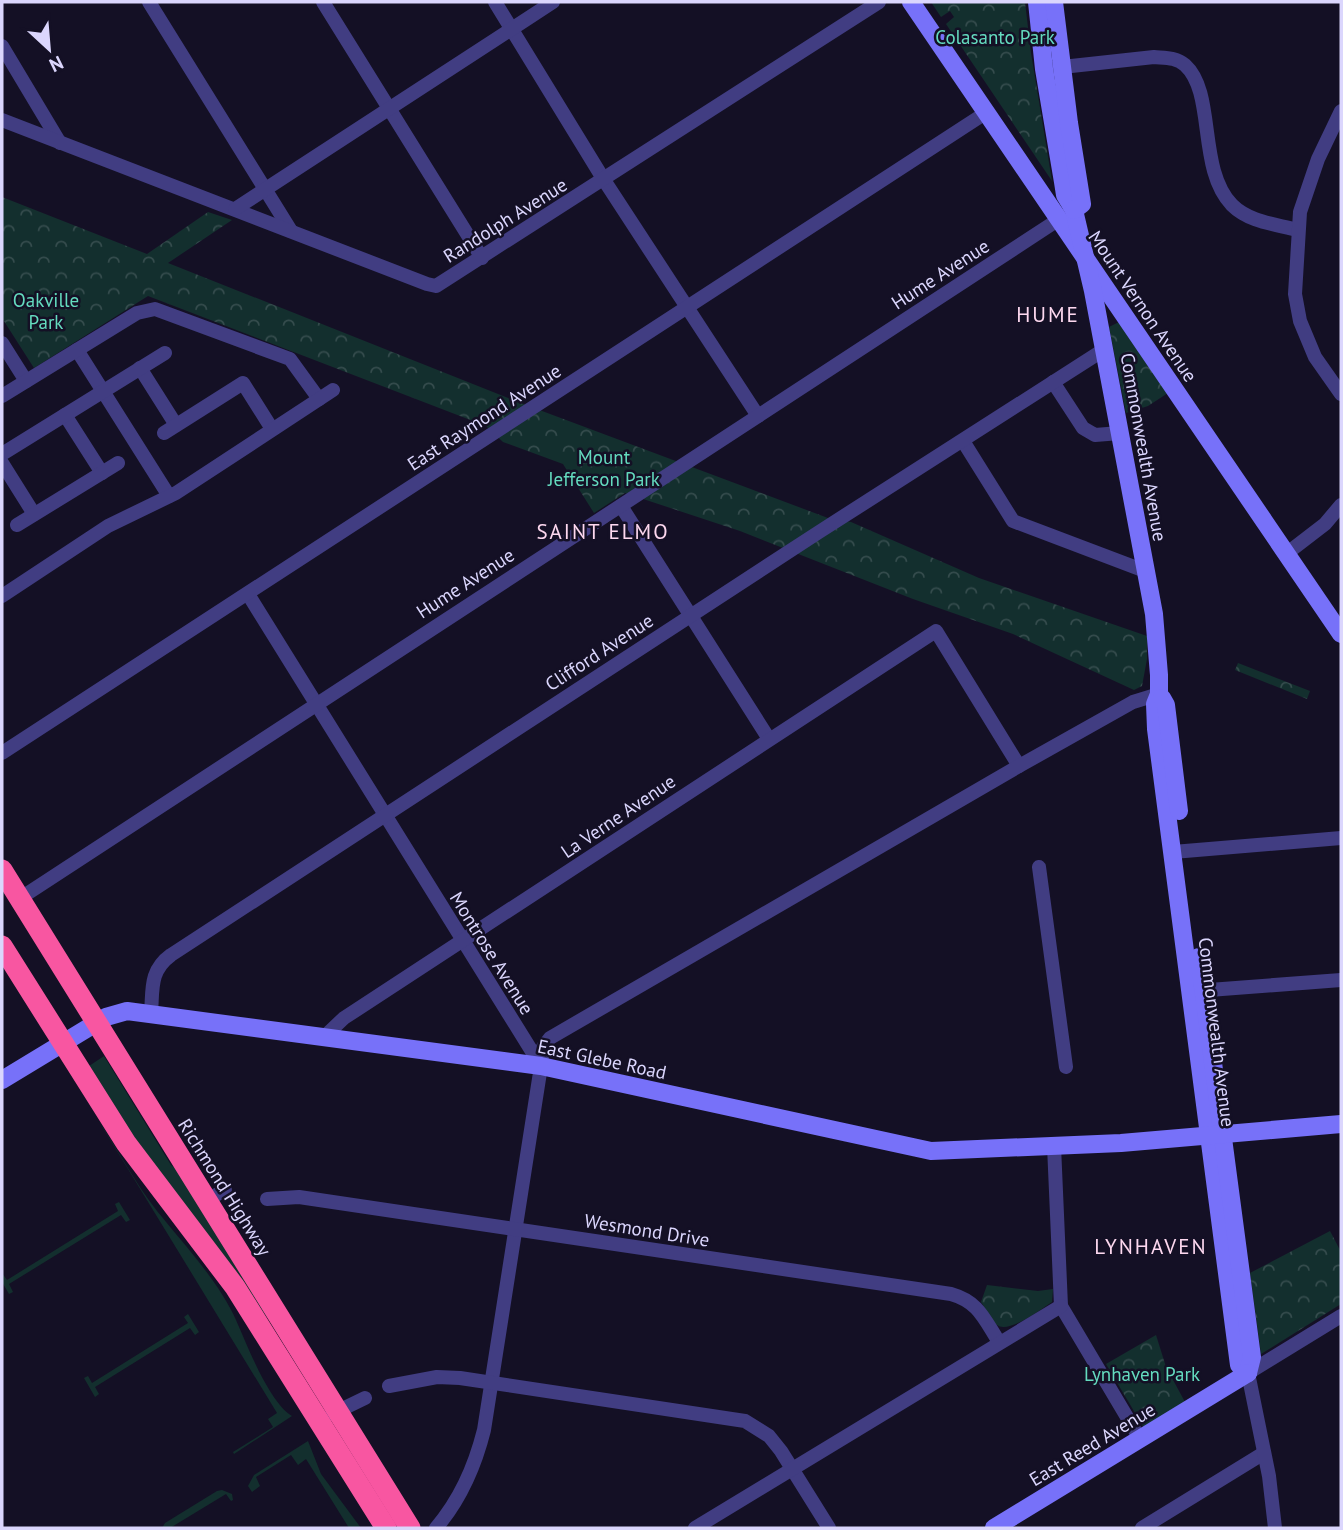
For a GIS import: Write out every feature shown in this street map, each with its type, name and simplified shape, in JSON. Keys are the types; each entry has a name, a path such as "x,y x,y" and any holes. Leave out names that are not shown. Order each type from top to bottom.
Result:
{"highway":[{"name":"Richmond Highway","path":"2,870 96,1023 216,1195 386,1528"},
{"name":"Richmond Highway","path":"2,946 138,1161 235,1287 410,1528"}],"main road":[{"path":"911,2 987,112 1066,215"},
{"name":"Commonwealth Avenue","path":"1037,2 1053,68 1061,124 1066,215 1087,262 1158,651 1159,694 1155,704 1156,729 1179,852 1215,1135 1239,1365 1248,1373"},
{"name":"Commonwealth Avenue","path":"1053,68 1054,2"},
{"name":"Mount Vernon Avenue","path":"1087,262 1341,634"},
{"name":"East Glebe Road","path":"2,1080 112,1014 127,1011 541,1066 915,1149 951,1151 1054,1146 1341,1124"},
{"name":"East Reed Avenue","path":"994,1528 1248,1373"}],"street":[{"path":"149,2 291,232"},
{"path":"323,2 482,258"},
{"path":"495,2 604,180 758,416"},
{"path":"235,209 552,2"},
{"name":"Randolph Avenue","path":"2,120 436,286 879,2"},
{"path":"2,46 60,143"},
{"path":"1053,68 1154,57 1171,58 1184,64 1196,79 1213,169 1225,196 1233,206 1252,218 1297,230"},
{"path":"1341,111 1318,159 1300,212 1295,293 1300,321 1315,357 1341,394"},
{"name":"East Raymond Avenue","path":"2,753 987,112"},
{"name":"Hume Avenue","path":"19,899 1066,215"},
{"path":"2,396 144,310 155,309 284,356 298,367 319,399"},
{"path":"2,344 26,381"},
{"name":"Clifford Avenue","path":"151,1013 152,984 163,961 690,615 1105,349"},
{"path":"77,350 169,496"},
{"path":"2,454 165,353"},
{"path":"140,368 170,429 243,383 272,429"},
{"path":"1053,382 1083,428 1095,435 1120,433"},
{"path":"2,596 108,526 169,496 333,390"},
{"path":"65,415 102,473"},
{"path":"963,441 1013,521 1145,571"},
{"path":"2,463 34,514"},
{"path":"17,525 118,463"},
{"path":"1286,554 1325,524 1341,505"},
{"path":"621,506 769,739"},
{"name":"Montrose Avenue","path":"248,594 541,1066"},
{"name":"La Verne Avenue","path":"324,1037 344,1018 936,631 1019,766"},
{"path":"436,1528 458,1496 474,1463 484,1430 543,1047 550,1038 1019,766 1133,702 1159,694"},
{"path":"1179,852 1341,838"},
{"path":"1038,866 1066,1067"},
{"path":"1197,991 1341,980"},
{"path":"1054,1146 1061,1306 1140,1439"},
{"name":"Wesmond Drive","path":"267,1199 299,1197 951,1294 975,1305 999,1342"},
{"path":"695,1528 1061,1306"},
{"path":"1248,1373 1341,1316"},
{"name":"Commonwealth Avenue","path":"1248,1373 1275,1528"},
{"path":"389,1385 437,1377 745,1420 769,1436 829,1528"},
{"path":"329,1416 365,1398"},
{"path":"1142,1528 1264,1453"}],"green space":[{"name":"Colasanto Park","path":"931,2 1025,2 1052,181 946,24 954,17 950,11 941,17"},
{"name":"Mount Jefferson Park","path":"2,197 147,254 208,212 232,220 168,263 526,405 828,518 851,522 979,578 1147,636 1147,659 1142,686 1134,690 1013,634 913,599 740,531 625,493 594,513 563,464 503,442 486,426 148,296 34,368 2,318"},
{"path":"1121,321 1168,393 1148,406 1126,413 1109,327"},
{"path":"1238,663 1310,691 1307,699 1235,670"},
{"path":"104,1056 171,1165 184,1175 288,1345 158,1176 86,1068"},
{"path":"98,1120 149,1200 220,1292 267,1386 283,1409 292,1416 234,1454 233,1452 273,1427 268,1419 277,1413"},
{"path":"119,1202 130,1220 126,1222 121,1215 9,1284 13,1292 9,1294 2,1282 2,1273 7,1280 118,1211 115,1204"},
{"path":"1330,1231 1341,1252 1341,1304 1261,1354 1250,1273"},
{"path":"987,1285 1038,1291 1053,1289 1052,1302 1017,1324 1002,1327 992,1320 981,1302"},
{"path":"188,1314 199,1332 195,1335 190,1328 95,1387 99,1394 95,1397 84,1378 88,1376 92,1383 188,1323 184,1317"},
{"name":"Lynhaven Park","path":"1156,1335 1166,1367 1185,1402 1144,1428 1106,1364"},
{"path":"308,1441 321,1474 361,1528 349,1528 306,1459 298,1465 291,1455 256,1477 260,1486 252,1492 248,1486 254,1475"},
{"path":"222,1490 232,1494 233,1500 226,1494 170,1528 162,1528 165,1523"}],"district":[{"name":"HUME","path":"1048,315"},
{"name":"SAINT ELMO","path":"603,532"},
{"name":"LYNHAVEN","path":"1151,1247"}],"park label":[{"name":"Oakville Park","path":"46,311"}]}
